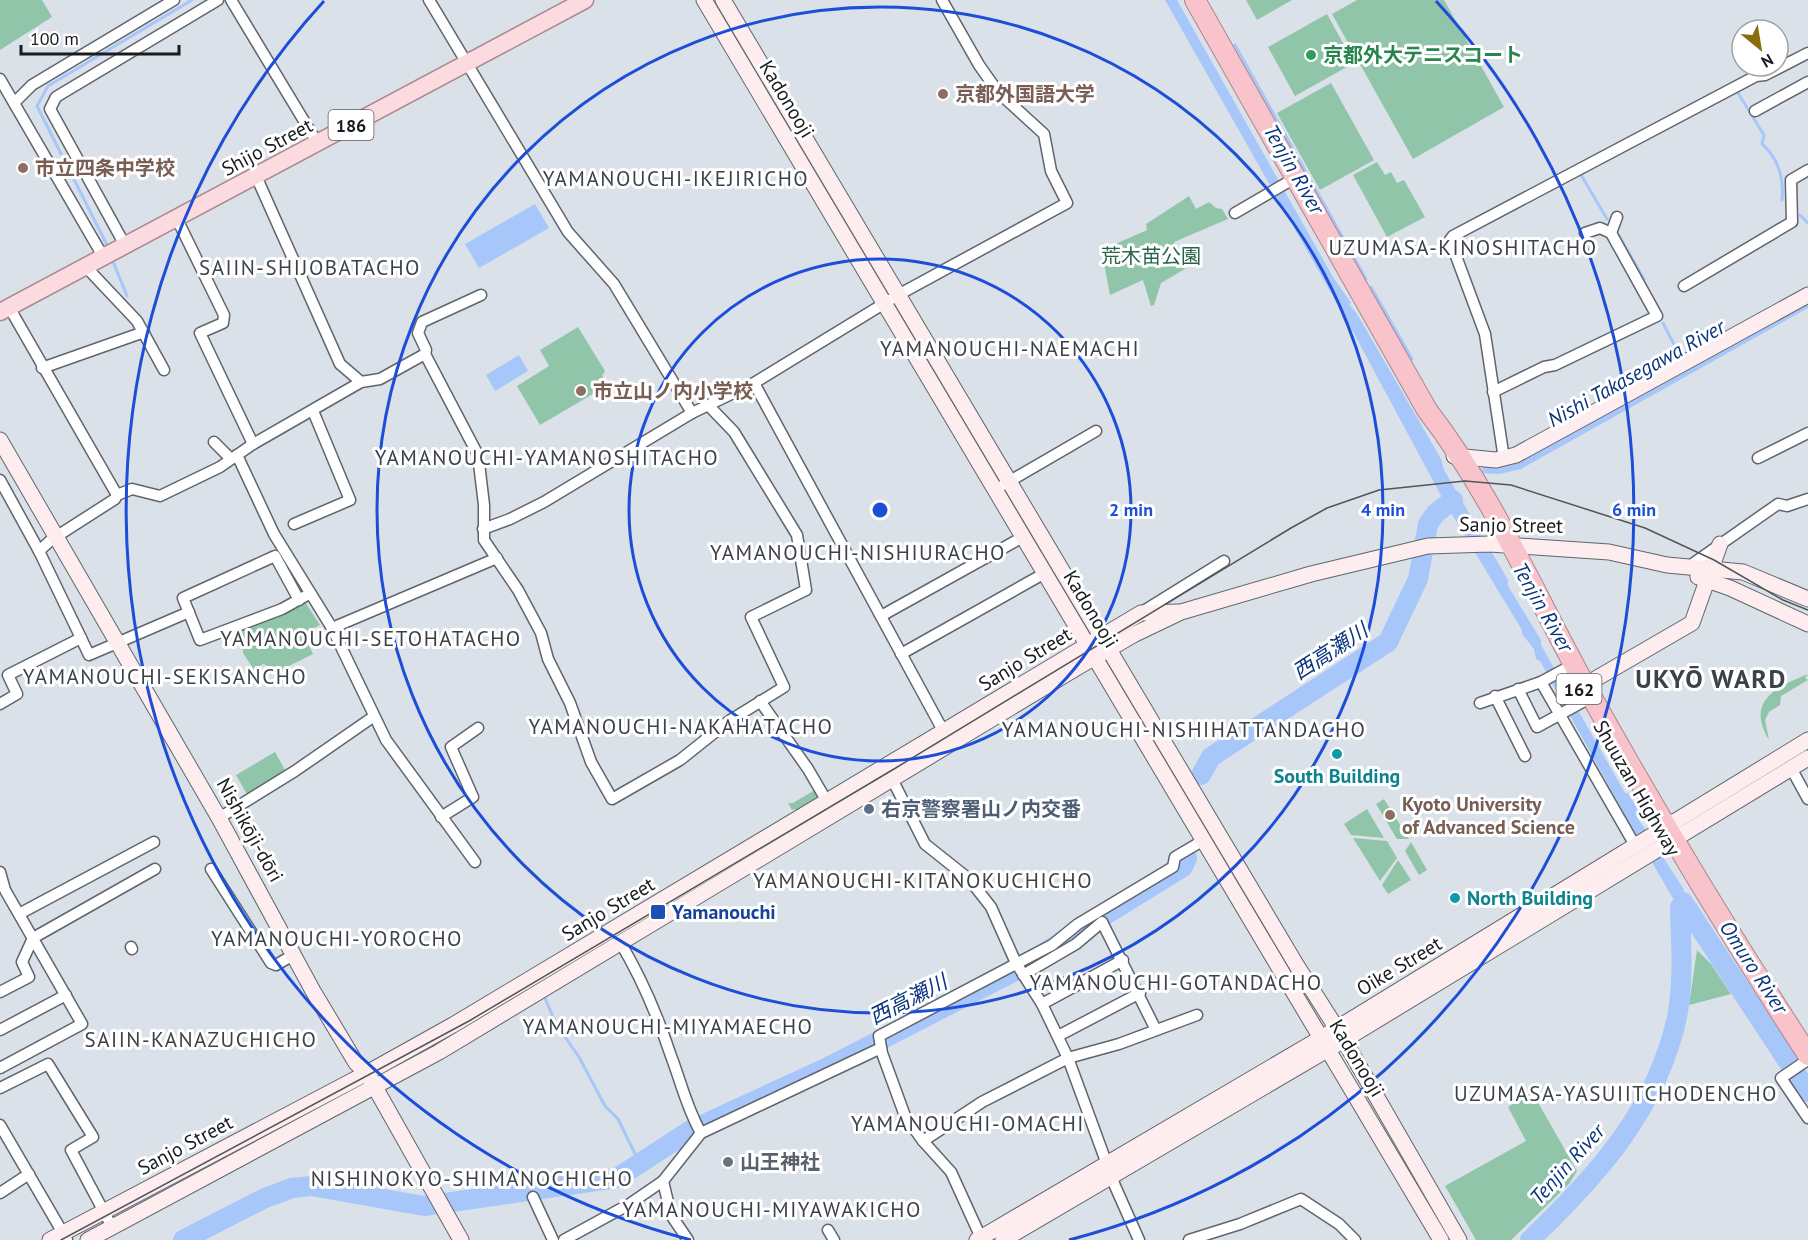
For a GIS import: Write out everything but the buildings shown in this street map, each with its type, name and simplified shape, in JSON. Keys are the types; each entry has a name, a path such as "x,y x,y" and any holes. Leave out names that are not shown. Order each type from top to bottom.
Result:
{"highway":[{"name":"Shuuzan Highway","path":"1195,0 1292,180 1427,410 1464,464 1501,545 1566,668 1584,696"},
{"name":"Shuuzan Highway","path":"1501,545 1584,696 1723,936 1806,1061"}],"main road":[{"name":"Shijo Street","path":"5,310 585,0"}],"street":[{"path":"14,103 32,85 174,0"},
{"path":"114,253 50,109 56,97 218,0"},
{"path":"231,0 318,144"},
{"path":"429,0 568,232 614,284 692,413"},
{"name":"Kadonooji","path":"704,0 1441,1240"},
{"name":"Kadonooji","path":"723,0 1340,1034 1459,1240"},
{"path":"483,529 526,511 692,413 754,383 898,295 1067,203 1052,171 1044,134 994,87 942,0"},
{"path":"1504,455 1485,334 1450,240 1453,236 1756,76 1765,75 1808,53"},
{"path":"0,79 114,253"},
{"path":"1755,111 1808,82"},
{"path":"1684,286 1792,222 1791,180 1808,170"},
{"path":"256,176 340,364 361,382"},
{"path":"1235,213 1292,180"},
{"path":"1611,233 1617,217"},
{"path":"177,219 224,315 223,323 200,333 253,444"},
{"path":"1493,392 1544,367 1556,365 1657,316 1611,233 1600,228 1585,233"},
{"path":"86,267 102,287 132,315 144,332 164,370"},
{"path":"481,295 422,322 418,333 426,350 425,354 478,454 484,505 484,540 541,633 548,659 570,703 591,762 612,800 680,760 729,721 784,687 751,617 806,590 797,535 734,432 709,406"},
{"path":"1464,464 1466,453 1504,455 1540,443 1808,295"},
{"path":"5,310 117,495"},
{"path":"42,368 144,332"},
{"path":"913,353 928,345"},
{"path":"39,551 117,495 132,489 160,496 234,457 361,382 380,379 425,354"},
{"path":"754,383 947,738"},
{"path":"294,524 350,500 313,411"},
{"path":"995,489 1096,431"},
{"path":"1758,458 1808,433"},
{"name":"Nishikōji-dōri","path":"0,440 219,818 295,954 313,991 356,1063 367,1073 461,1240"},
{"path":"213,441 234,457 304,597"},
{"path":"0,480 39,551 89,655 189,612"},
{"path":"1688,567 1778,504 1787,506 1808,499"},
{"path":"881,616 1023,537"},
{"name":"Sanjo Street","path":"1106,642 1181,612 1311,574 1423,547 1466,543 1567,547 1609,552 1709,574 1753,576 1808,600"},
{"path":"1518,688 1538,727 1562,714 1584,696 1692,622 1720,544"},
{"path":"1720,544 1722,559 1753,576"},
{"path":"304,597 282,609 200,640 183,598 275,555 304,597 332,628 373,717 402,765 475,862"},
{"path":"332,628 497,558"},
{"path":"1141,613 1224,561"},
{"name":"Sanjo Street","path":"1667,565 1688,567 1709,574 1808,624"},
{"path":"901,654 1044,573"},
{"name":"Sanjo Street","path":"88,1240 439,1052 620,942 831,808 1106,642 1141,613 1181,612"},
{"path":"0,704 17,694 8,675 81,638"},
{"path":"1480,703 1543,681 1566,668"},
{"path":"1543,681 1639,850"},
{"path":"1495,696 1525,756"},
{"path":"760,701 808,769 831,808"},
{"path":"219,818 295,771 373,717"},
{"path":"441,817 473,797 450,747 478,728"},
{"name":"Sanjo Street","path":"60,1238 104,1212 367,1073 831,808 892,779 947,738"},
{"name":"Oike Street","path":"1664,836 1808,740"},
{"name":"Oike Street","path":"980,1239 1109,1170 1325,1044 1639,850 1808,758"},
{"path":"1791,768 1808,799"},
{"path":"892,779 925,844 969,879 990,907 1016,963 1042,1004 1068,1058 1109,1170 1139,1240"},
{"path":"980,1239 951,1172 923,1141 905,1116 879,1036 1052,945 1078,924 1173,867 1175,856 1204,840"},
{"path":"19,914 154,842"},
{"path":"0,992 29,976 22,962 33,938 155,869"},
{"path":"211,869 272,963 276,965 295,954"},
{"path":"0,872 3,892 19,914 82,1024 0,1068"},
{"path":"1023,975 1076,944 1102,922 1140,993 1156,1030"},
{"path":"620,942 636,969 699,1129"},
{"path":"1042,1004 1123,960"},
{"path":"1058,1036 1140,993"},
{"path":"0,1030 66,995"},
{"path":"923,1141 982,1102 1068,1058 1197,1015"},
{"path":"564,1240 628,1205 663,1181 699,1129 880,1044"},
{"path":"1806,1061 1781,1078 1808,1118"},
{"path":"0,1088 48,1064 93,1137 71,1150 112,1227"},
{"path":"0,1125 29,1174 60,1238"},
{"name":"Oike Street","path":"1004,1240 1109,1170"},
{"path":"0,1192 29,1174"},
{"path":"663,1181 671,1215 688,1240"},
{"path":"532,1197 553,1240"},
{"path":"1189,1240 1240,1224 1301,1199 1339,1224 1355,1240"},
{"path":"828,1230 834,1240"}],"green space":[{"path":"0,0 42,0 52,17 0,50"},
{"path":"1246,0 1292,0 1257,20"},
{"path":"1357,0 1444,0 1504,107 1413,159 1332,14"},
{"name":"京都外大テニスコート","path":"1327,14 1354,63 1295,96 1268,47"},
{"path":"1331,83 1374,160 1320,190 1277,113"},
{"path":"1377,162 1385,175 1391,172 1397,183 1404,180 1425,217 1387,237 1353,175"},
{"name":"荒木苗公園","path":"1189,196 1196,209 1209,202 1216,208 1222,209 1228,219 1174,242 1185,269 1161,283 1154,305 1151,306 1143,280 1110,295 1104,264 1104,249 1147,230 1146,224"},
{"path":"578,327 605,371 602,376 608,385 540,425 517,386 549,366 540,350"},
{"path":"305,602 320,625 303,634 313,654 275,673 271,667 263,664 254,670 243,653 240,628"},
{"path":"1808,674 1805,678 1808,680 1781,696 1780,705 1769,712 1765,720 1769,740 1763,727 1762,706 1775,691"},
{"path":"275,752 285,770 276,776 277,779 248,796 236,775"},
{"path":"815,790 820,799 797,812 795,809 792,810 788,803 793,803"},
{"path":"1384,799 1409,839 1397,839 1376,804"},
{"path":"1367,809 1384,838 1351,835 1344,824"},
{"path":"1353,838 1387,841 1397,858 1380,881"},
{"path":"1411,842 1427,870 1419,875 1405,851"},
{"path":"1398,860 1411,880 1388,894 1382,885"},
{"path":"1697,950 1711,964 1731,994 1689,1005"},
{"path":"1532,1092 1577,1171 1569,1184 1511,1240 1476,1240 1445,1186 1526,1141 1508,1107"}],"water":[{"path":"1165,0 1177,0 1333,277 1351,303 1349,304 1441,459 1444,470 1508,580 1508,586 1541,640 1541,645 1625,793 1628,793 1640,813 1637,817 1683,888 1687,901 1690,900 1701,918 1700,922 1687,928 1686,931 1676,932 1671,912 1675,911 1674,900 1540,661 1536,659 1534,649 1522,634 1522,630 1445,503 1351,328"},
{"path":"535,204 549,228 479,268 465,244"},
{"path":"1808,302 1808,308 1521,469 1499,474 1481,473 1483,465 1498,468 1517,463"},
{"path":"519,355 528,371 495,391 486,375"}],"waterway":[{"path":"108,247 37,106 48,86 192,0"},
{"path":"1235,45 1366,279"},
{"path":"1738,93 1764,135 1762,144 1779,169 1782,200"},
{"path":"1580,173 1607,219"},
{"path":"1800,215 1808,223"},
{"path":"1618,234 1644,279"},
{"path":"112,259 127,296"},
{"path":"1371,287 1412,359"},
{"name":"Nishi Takasegawa River","path":"1663,323 1680,356"},
{"name":"西高瀬川","path":"1201,775 1211,757 1388,642 1418,579 1428,524 1436,513 1453,500"},
{"name":"西高瀬川","path":"183,1240 265,1198 292,1188 311,1186 424,1206 617,1178 691,1130 828,1067 1013,972 1183,867 1187,858"},
{"name":"Omuro River","path":"1683,902 1808,1092"},
{"name":"Tenjin River","path":"1530,1240 1601,1166 1639,1112 1655,1082 1668,1051 1679,1004 1682,962 1680,907"},
{"path":"545,998 556,1024 579,1057 605,1106 618,1119 640,1164"}],"tram line":[{"path":"61,1240 469,1021 894,769 1327,508 1379,490 1465,481 1511,485 1645,528 1714,560 1783,600 1808,610"}],"place":[{"name":"京都外大テニスコート","path":"1311,55"},
{"name":"京都外国語大学","path":"943,94"},
{"name":"市立四条中学校","path":"23,168"},
{"name":"市立山ノ内小学校","path":"581,391"},
{"name":"South Building","path":"1337,754"},
{"name":"右京警察署山ノ内交番","path":"869,809"},
{"name":"Kyoto University of Advanced Science","path":"1390,815"},
{"name":"North Building","path":"1455,898"},
{"name":"Yamanouchi","path":"658,912"},
{"name":"山王神社","path":"728,1162"}],"district":[{"name":"YAMANOUCHI-IKEJIRICHO","path":"676,178"},
{"name":"UZUMASA-KINOSHITACHO","path":"1463,247"},
{"name":"SAIIN-SHIJOBATACHO","path":"310,267"},
{"name":"YAMANOUCHI-NAEMACHI","path":"1010,348"},
{"name":"YAMANOUCHI-YAMANOSHITACHO","path":"547,457"},
{"name":"YAMANOUCHI-NISHIURACHO","path":"858,552"},
{"name":"YAMANOUCHI-SETOHATACHO","path":"371,638"},
{"name":"YAMANOUCHI-SEKISANCHO","path":"165,676"},
{"name":"UKYŌ WARD","path":"1711,678"},
{"name":"YAMANOUCHI-NAKAHATACHO","path":"681,726"},
{"name":"YAMANOUCHI-NISHIHATTANDACHO","path":"1184,729"},
{"name":"YAMANOUCHI-KITANOKUCHICHO","path":"923,880"},
{"name":"YAMANOUCHI-YOROCHO","path":"337,938"},
{"name":"YAMANOUCHI-GOTANDACHO","path":"1176,982"},
{"name":"YAMANOUCHI-MIYAMAECHO","path":"668,1026"},
{"name":"SAIIN-KANAZUCHICHO","path":"201,1039"},
{"name":"UZUMASA-YASUIITCHODENCHO","path":"1616,1093"},
{"name":"YAMANOUCHI-OMACHI","path":"968,1123"},
{"name":"NISHINOKYO-SHIMANOCHICHO","path":"472,1178"},
{"name":"YAMANOUCHI-MIYAWAKICHO","path":"772,1209"}]}
